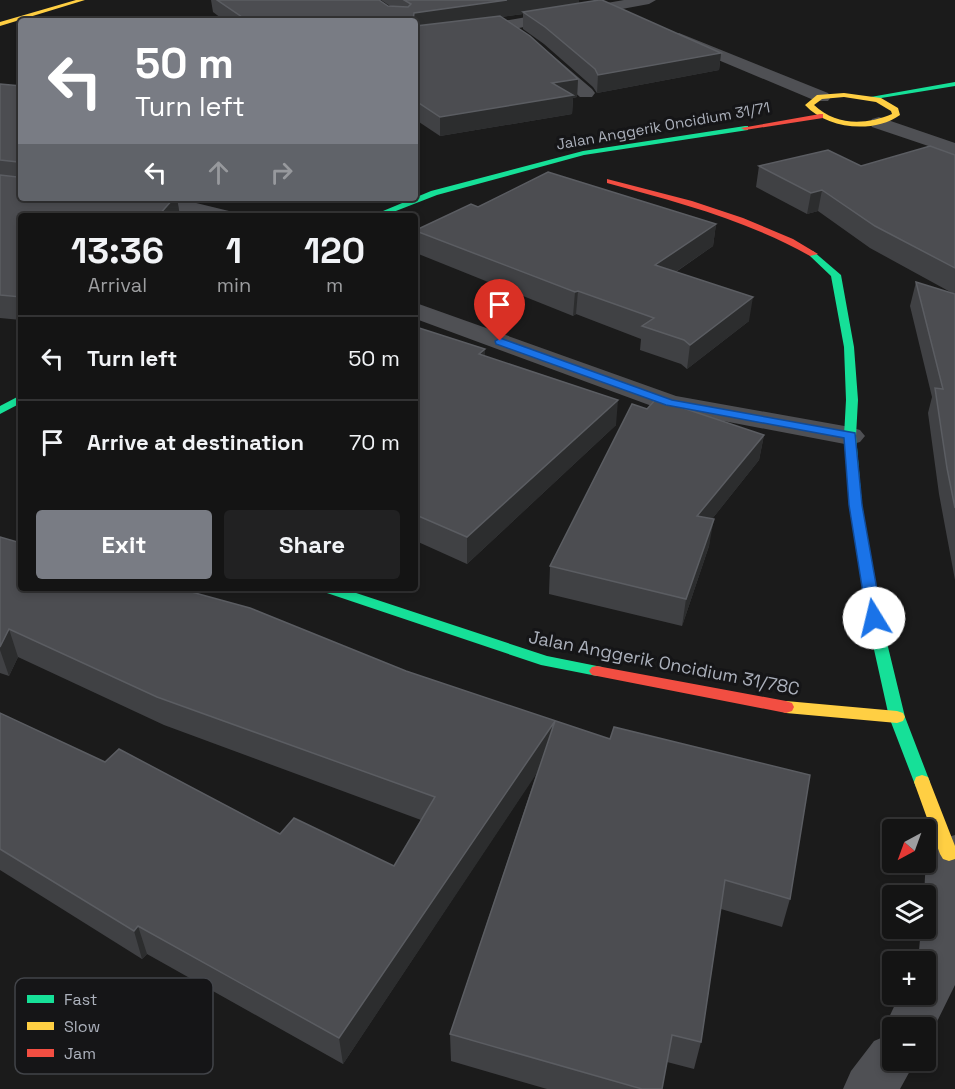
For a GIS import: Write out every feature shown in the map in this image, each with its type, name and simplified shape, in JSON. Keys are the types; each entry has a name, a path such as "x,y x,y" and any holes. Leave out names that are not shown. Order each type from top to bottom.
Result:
{"street":[{"path":"0,14 48,0"},
{"path":"20,18 82,0"},
{"path":"593,0 639,18"},
{"path":"419,33 503,26 649,0"},
{"path":"0,24 18,19"},
{"path":"503,26 517,37"},
{"path":"667,33 822,97"},
{"path":"537,49 586,93"},
{"path":"869,98 955,84"},
{"path":"879,123 896,115 900,109 869,98 844,95 822,97 813,100 809,105 820,116 854,123 879,123 955,149"},
{"name":"Jalan Anggerik Oncidium 31/71","path":"418,199 584,153 820,116"},
{"path":"610,181 735,216 792,241 818,257 836,275 849,347 852,400 850,436 856,505 874,618 897,717 952,854 942,962 914,1017"},
{"path":"135,201 188,207 210,213"},
{"name":"Jalan Anggerik Oncidium 31/71","path":"383,213 413,201"},
{"path":"418,312 670,403 850,436"},
{"path":"0,411 18,400"},
{"name":"Jalan Anggerik Oncidium 31/78C","path":"335,591 546,661 789,708 897,717"},
{"path":"869,1089 882,1071"}],"building":[{"path":"217,0 379,0 388,6 408,7 411,4 404,0 507,0 414,13 413,18 244,18"},
{"path":"599,0 721,53 598,75 595,69 545,27 523,12"},
{"path":"500,16 530,36 578,79 552,83 573,95 440,117 418,102 418,26"},
{"path":"0,84 18,86 18,162 0,160"},
{"path":"930,146 955,155 955,268 875,226 822,190 811,193 759,166 828,150 861,166"},
{"path":"18,162 18,201 171,201 161,213 18,213 18,297 0,295 0,175 17,177"},
{"path":"548,172 716,224 655,265 753,297 690,345 684,340 642,326 654,318 578,291 575,292 418,232 418,229 471,204 478,207"},
{"path":"916,282 955,294 955,508 935,388 943,389"},
{"path":"418,328 485,349 479,354 618,400 467,537 418,516"},
{"path":"656,399 764,435 697,516 714,519 686,599 550,566 632,404 647,409"},
{"path":"0,537 18,542 18,591 188,591 250,608 406,671 610,739 614,727 810,775 790,899 725,880 701,1042 672,1035 662,1089 642,1089 450,1034 555,721 339,1038 138,926 134,931 0,849 0,713 105,762 119,749 280,834 294,818 394,866 435,797 157,697 9,629 0,647"}],"traffic: fast":[{"path":"869,98 955,84"},
{"path":"418,199 583,153 745,128"},
{"path":"383,213 413,201"},
{"path":"813,254 836,275 849,347 852,400 850,436 856,505 874,618 897,717 922,782"},
{"path":"0,411 18,400"},
{"path":"335,591 546,661 597,671"}],"traffic: slow":[{"path":"20,18 82,0"},
{"path":"0,24 18,19"},
{"path":"844,95 878,100 895,110 896,115 874,122 850,124 827,119 809,105 820,97 844,95"},
{"path":"786,707 897,717"},
{"path":"922,782 949,854"}],"traffic: jam":[{"path":"745,128 820,116"},
{"path":"610,181 740,219 813,254"},
{"path":"597,671 786,707"}],"route":[{"path":"500,341 670,403 850,436 856,505 874,618"}]}
